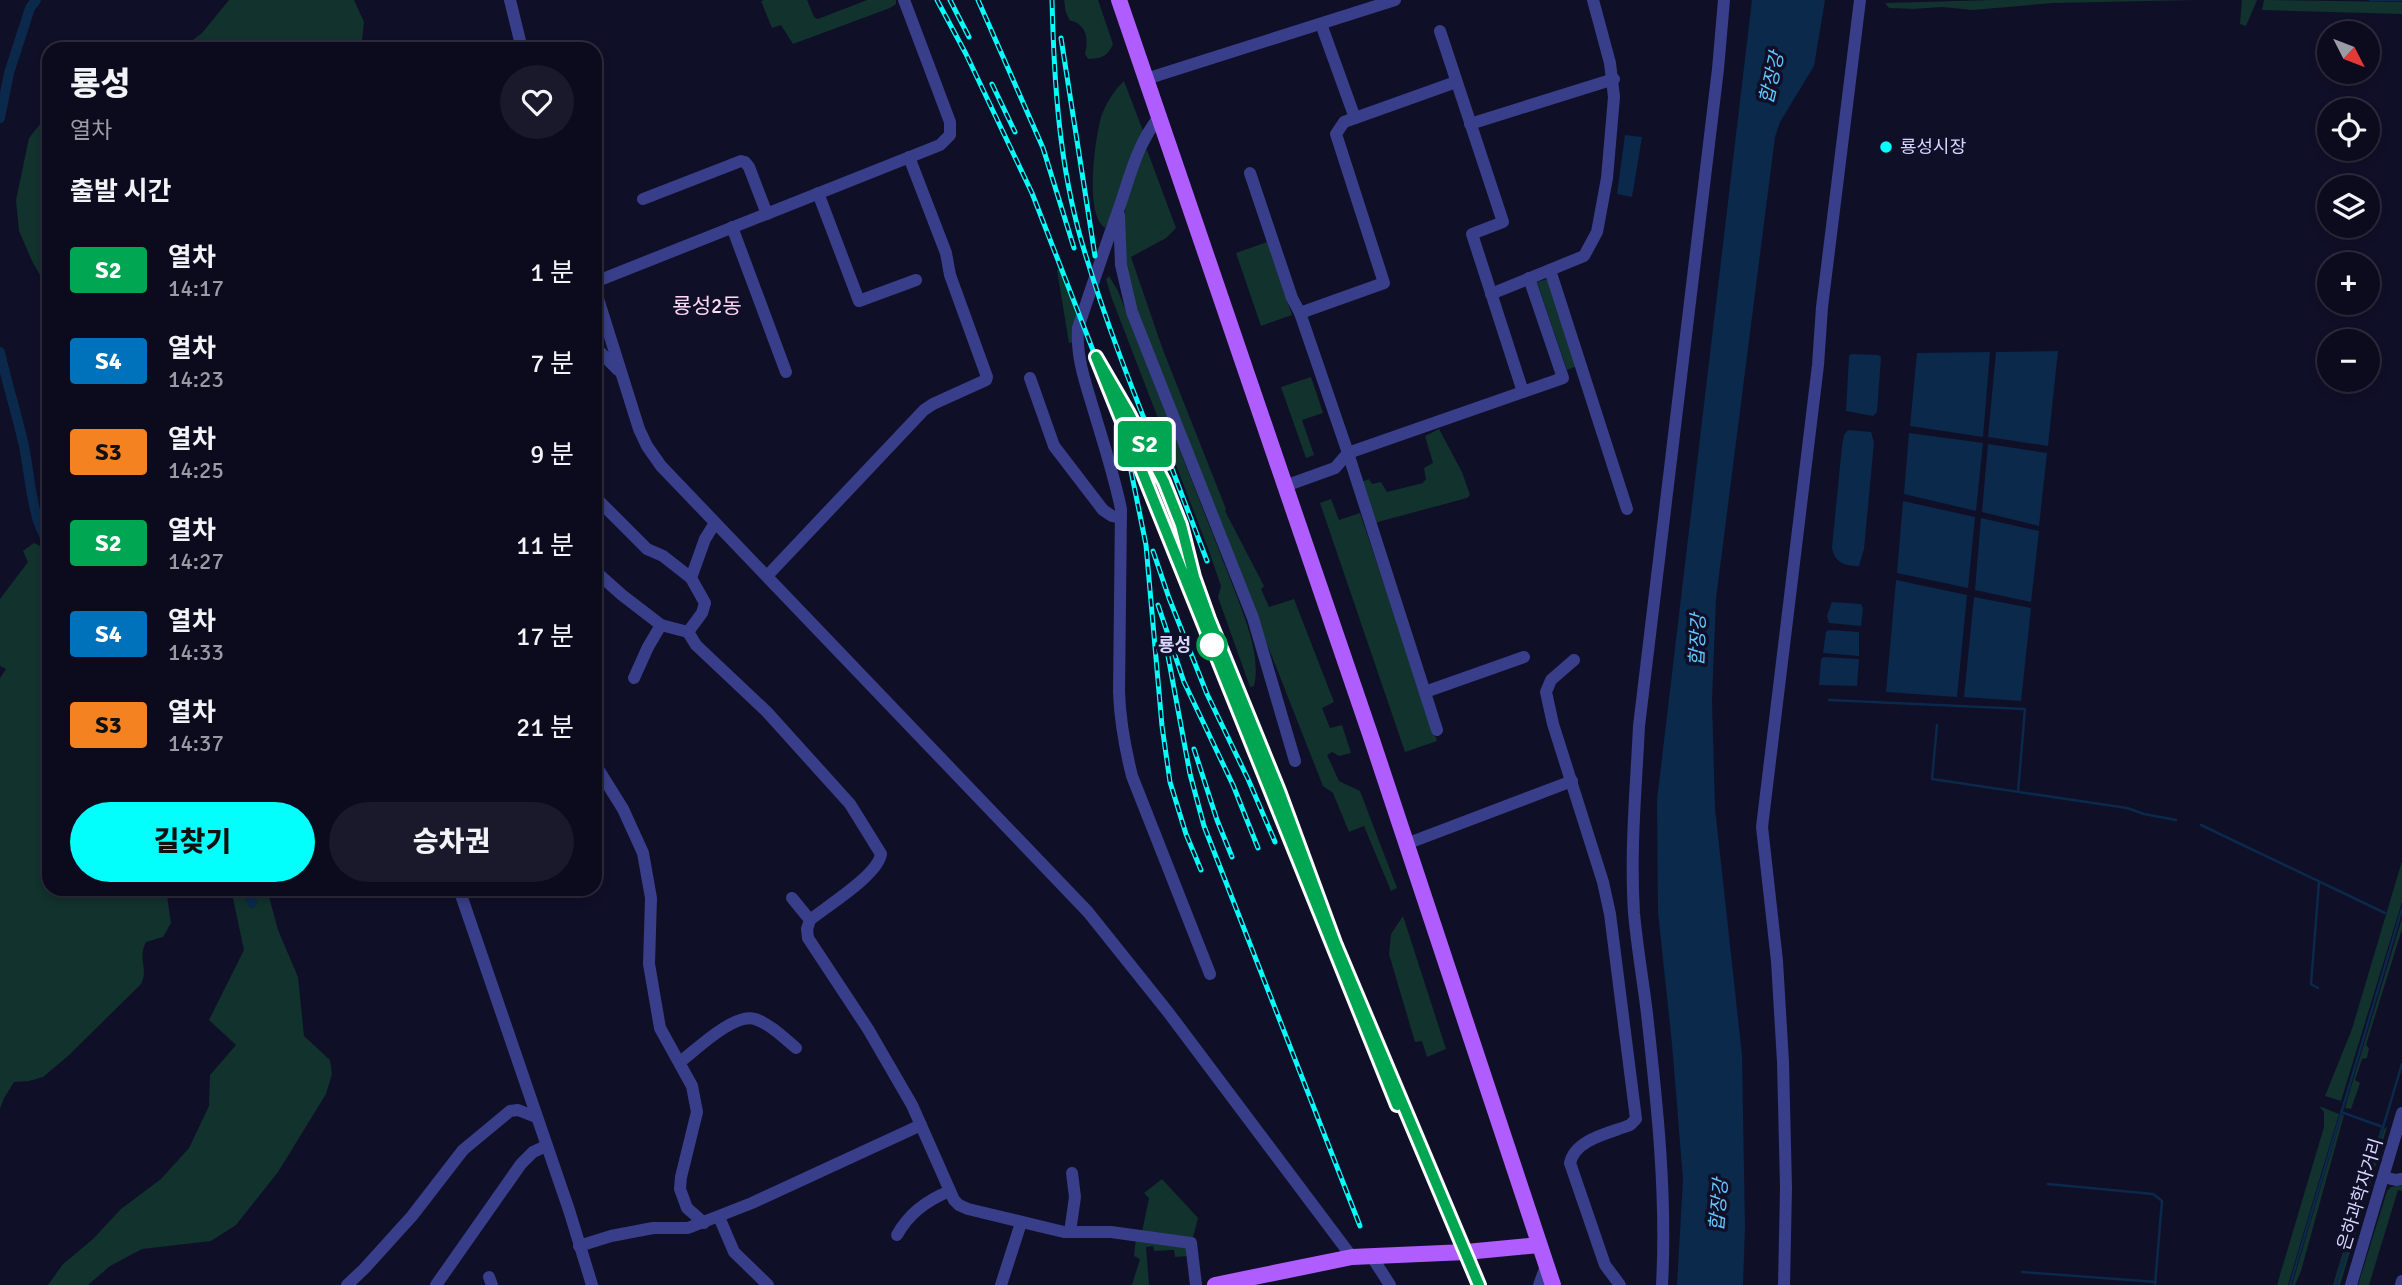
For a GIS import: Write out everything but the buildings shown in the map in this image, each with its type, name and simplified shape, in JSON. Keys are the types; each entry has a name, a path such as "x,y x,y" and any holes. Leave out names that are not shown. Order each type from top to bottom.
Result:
{"main road":[{"path":"1119,0 1553,1285"},
{"path":"1215,1285 1245,1282 1352,1257 1466,1252 1539,1245"}],"street":[{"path":"510,0 520,42"},
{"path":"602,279 940,145 950,135 951,130 904,0"},
{"path":"1146,79 1395,0"},
{"path":"1491,293 1584,256 1597,232 1607,178 1614,79 1593,0"},
{"path":"1662,1285 1665,1237 1647,1015 1634,916 1633,812 1639,726 1724,0"},
{"path":"1784,1285 1786,1188 1783,1062 1777,961 1762,827 1860,3"},
{"path":"1321,24 1355,118"},
{"path":"1440,31 1503,222 1472,234 1523,392"},
{"path":"1470,124 1614,79"},
{"path":"1300,313 1384,283 1336,134 1344,122 1456,82"},
{"path":"1159,117 1143,139 1126,180 1078,328 1077,343 1115,480 1121,518 1119,692 1120,719 1128,761 1210,974"},
{"path":"767,576 924,410 986,380 950,275 946,253 909,157"},
{"path":"643,199 741,161 749,167 767,214"},
{"path":"1250,173 1348,453 1437,730"},
{"path":"818,193 859,301 916,280"},
{"path":"1118,210 1121,265 1129,305 1253,618 1295,761"},
{"path":"732,227 786,372"},
{"path":"1550,270 1627,509"},
{"path":"1529,278 1563,378"},
{"path":"602,312 639,429 647,446 662,466 767,576 1009,819 1109,936 1352,1257"},
{"path":"602,354 620,372"},
{"path":"1285,486 1335,468 1348,453 1583,372"},
{"path":"1030,377 1059,453 1103,510 1121,518"},
{"path":"602,504 647,549 663,556 691,578 705,603 702,614 688,632"},
{"path":"691,578 705,538 715,523"},
{"path":"602,576 661,625 688,632 696,645 767,712 850,804 881,855 880,863 869,874 810,920 808,938 868,1029 921,1125 957,1210 1070,1232 1111,1232 1191,1243 1196,1285"},
{"path":"634,678 661,625"},
{"path":"1425,692 1524,657"},
{"path":"1574,660 1551,680 1546,692 1553,724 1603,883 1610,914 1636,1119 1630,1125 1582,1144 1573,1154 1570,1163 1605,1265 1620,1285"},
{"path":"602,775 623,809 643,853 652,898 649,964 660,1028 692,1086 697,1112 680,1189 687,1208 704,1223"},
{"path":"1406,844 1572,781"},
{"path":"461,896 592,1285"},
{"path":"792,898 810,920"},
{"path":"680,1062 722,1030 744,1019 753,1018 762,1023 796,1048"},
{"path":"347,1285 412,1216 455,1159 505,1114 518,1110 536,1117"},
{"name":"은하과학자거리","path":"2351,1285 2383,1177 2397,1145 2402,1113"},
{"path":"579,1246 632,1232 670,1227 688,1228 704,1223 921,1125"},
{"path":"436,1285 520,1164 533,1152 546,1146"},
{"path":"1070,1232 1075,1197 1072,1173"},
{"path":"2383,1177 2402,1179"},
{"path":"897,1235 914,1212 932,1198 950,1191"},
{"path":"719,1217 734,1252 768,1285"},
{"path":"1004,1284 1021,1223"},
{"path":"1372,1256 1390,1285"},
{"path":"1539,1285 1546,1266"}],"green space":[{"path":"229,0 354,0 364,22 362,42 190,42 202,33"},
{"path":"807,0 814,17 818,19 867,0 896,0 896,4 793,44 781,25 772,28 761,1"},
{"path":"1064,0 1098,0 1113,44 1106,54 1088,59 1085,54 1085,33 1081,26 1069,19"},
{"path":"2196,0 2053,3 1973,10 1942,7 1889,8 1885,3"},
{"path":"2242,0 2257,0 2246,26 2240,24"},
{"path":"2264,0 2402,2 2402,14 2262,10"},
{"path":"1124,81 1143,131 1105,228 1099,220 1093,193 1096,142 1105,108"},
{"path":"42,122 42,278 19,231 16,200 29,138"},
{"path":"1147,150 1176,228 1166,238 1131,257 1163,350 1225,511 1264,586 1261,589 1269,607 1294,599 1334,702 1322,708 1330,728 1342,725 1351,753 1339,756 1332,752 1327,755 1339,781 1360,791 1397,888 1391,891 1364,826 1349,832 1333,793 1323,786 1129,294 1123,224 1140,157"},
{"path":"1267,242 1292,315 1261,326 1236,253"},
{"path":"1060,269 1078,319 1073,342 1069,343 1057,270"},
{"path":"1109,276 1118,291 1244,616 1256,663 1254,686 1250,687 1218,597 1221,586 1209,551 1111,296 1106,279"},
{"path":"1547,279 1577,366 1567,370 1537,282"},
{"path":"1311,377 1323,413 1302,420 1314,455 1306,458 1281,387"},
{"path":"1439,429 1462,472 1470,495 1374,523 1361,482 1369,479 1372,484 1381,482 1387,492 1423,483 1426,479 1424,468 1433,463 1425,436"},
{"path":"1331,499 1339,520 1360,513 1437,741 1405,752 1320,503"},
{"path":"34,543 42,547 42,896 167,896 171,923 163,937 146,942 141,984 43,1077 14,1082 0,1109 0,678 6,669 0,666 0,599 28,562 23,551"},
{"path":"2402,861 2402,902 2341,1101 2325,1096 2352,1029"},
{"path":"232,896 269,896 278,930 298,977 304,1036 330,1060 332,1074 326,1094 278,1172 236,1225 211,1241 142,1249 110,1266 88,1285 48,1285 63,1264 93,1239 121,1209 161,1179 189,1148 209,1106 210,1075 236,1045 209,1020 244,950"},
{"path":"1403,916 1446,1049 1427,1057 1422,1041 1415,1042 1389,954 1391,934"},
{"path":"2402,918 2402,929 2366,1045 2369,1048 2367,1058 2362,1059 2355,1080 2360,1083 2351,1109 2345,1108 2348,1097"},
{"path":"2319,1106 2339,1114 2288,1285 2277,1285 2324,1127 2324,1112"},
{"path":"2342,1115 2301,1271 2295,1285 2292,1285"},
{"path":"2387,1127 2340,1285 2337,1285 2384,1129"},
{"path":"2381,1128 2335,1285 2333,1285"},
{"path":"1162,1179 1198,1218 1192,1241 1142,1232 1149,1198 1144,1193"},
{"path":"2402,1185 2402,1191 2398,1190 2369,1285 2358,1285 2387,1191 2391,1187"},
{"path":"1136,1238 1189,1246 1189,1256 1175,1257 1174,1250 1154,1251 1153,1246 1146,1247 1149,1285 1132,1285 1140,1259 1134,1256"}],"water":[{"name":"합장강","path":"1752,0 1825,0 1814,66 1780,122 1775,137 1716,599 1712,700 1715,808 1742,1055 1745,1228 1743,1285 1677,1285 1683,1179 1658,912 1657,800"},
{"path":"1625,135 1642,137 1632,197 1617,194"},
{"path":"2058,351 2048,446 1988,437 1996,352"},
{"path":"1990,352 1983,437 1910,426 1917,353"},
{"path":"1849,356 1881,357 1877,412 1873,416 1846,411"},
{"path":"1848,430 1871,432 1874,442 1864,549 1859,566 1838,560 1832,547 1842,446"},
{"path":"1909,433 1983,443 1976,511 1904,494"},
{"path":"1988,444 2047,453 2039,526 1982,512"},
{"path":"1903,501 1975,517 1968,588 1897,573"},
{"path":"1981,518 2039,531 2031,602 1975,590"},
{"path":"1896,580 1967,595 1957,697 1886,692"},
{"path":"1974,597 2031,608 2021,701 1964,697"},
{"path":"1832,602 1861,604 1861,626 1829,623 1827,616"},
{"path":"1826,632 1859,632 1859,656 1823,653"},
{"path":"1823,657 1859,659 1857,686 1819,685"}],"waterway":[{"path":"0,118 9,73 30,8 36,0"},
{"path":"2370,0 2402,0"},
{"path":"0,352 42,531"},
{"path":"1829,700 2025,709 2018,792"},
{"path":"1937,725 1932,779 2127,808 2176,820"},
{"path":"2201,825 2385,913"},
{"path":"2318,988 2311,984 2319,882"},
{"path":"250,896 252,903"},
{"path":"2290,1285 2402,909"},
{"path":"2336,1285 2402,1064"},
{"path":"2341,1112 2383,1127"},
{"path":"2048,1184 2153,1194 2162,1201 2155,1285"},
{"path":"2022,1272 2156,1282"}],"railway":[{"path":"937,0 966,54 1032,193 1113,402 1127,451 1146,545 1162,726 1170,782 1186,834 1201,870"},
{"path":"950,0 969,37"},
{"path":"978,0 1043,148 1074,248"},
{"path":"1052,0 1056,92 1063,153 1074,213 1100,299 1162,464 1164,482 1181,525 1194,577 1209,619 1279,791 1335,943 1479,1285"},
{"path":"1061,38 1095,256"},
{"path":"992,84 1015,132"},
{"path":"1116,382 1128,412"},
{"path":"1134,451 1186,577"},
{"path":"1166,453 1207,561"},
{"path":"1153,551 1207,694 1275,842"},
{"path":"1158,605 1184,682 1233,785 1258,848"},
{"path":"1168,656 1190,774 1204,826 1360,1226"},
{"path":"1194,749 1232,857"}],"train":[{"name":"S2","path":"1397,1105 1096,357 1164,482 1181,525 1194,577 1209,619 1279,791 1335,943 1479,1285"}],"place":[{"name":"룡성시장","path":"1886,147"},
{"name":"룡성","path":"1212,645"}],"district":[{"name":"룡성2동","path":"707,306"}]}
